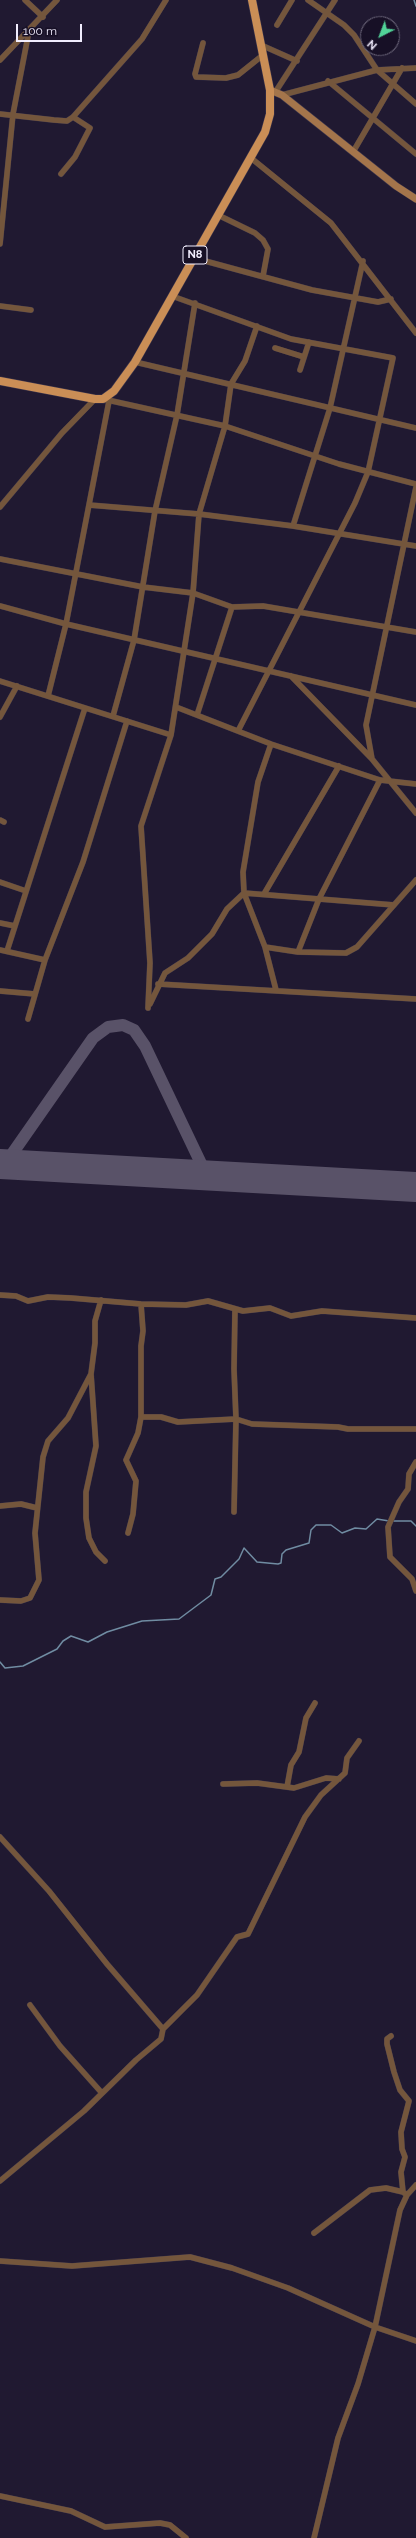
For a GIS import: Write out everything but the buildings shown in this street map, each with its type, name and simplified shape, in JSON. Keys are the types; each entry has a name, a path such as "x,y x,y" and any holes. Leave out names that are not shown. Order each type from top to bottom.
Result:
{"main road":[{"name":"N8","path":"102,400 114,392 135,362 266,132 276,92 261,45 252,0"},
{"path":"0,381 102,400"}],"street":[{"path":"25,0 43,17"},
{"path":"0,60 43,17 57,0"},
{"path":"0,114 13,114 54,120 68,120 73,117 142,39 166,0"},
{"path":"277,25 292,0"},
{"path":"308,0 354,35 377,70 416,104"},
{"path":"276,92 328,14 335,0"},
{"path":"0,244 3,184 13,114 29,31"},
{"path":"203,44 195,74 196,77 226,78 238,75 264,55"},
{"path":"261,45 297,61"},
{"path":"353,152 372,117 402,68"},
{"path":"276,92 328,82 377,70 416,68"},
{"path":"328,82 416,154"},
{"path":"276,92 396,186 416,199"},
{"path":"61,174 75,157 90,128 73,117"},
{"path":"251,158 331,223 363,261 416,333"},
{"path":"218,215 255,233 263,240 268,249 263,276"},
{"path":"194,258 312,290 378,302 391,300"},
{"path":"293,526 330,408 345,349 363,261"},
{"path":"172,296 195,303 291,339 393,358 368,472 339,534 238,732"},
{"path":"113,716 134,640 155,511 177,416 195,303"},
{"path":"0,306 31,310"},
{"path":"257,326 245,361 231,384 225,426 199,514 193,593 171,735 141,826 150,963 148,1008 158,984 165,973 188,958 212,934 227,909 244,893 394,905"},
{"path":"300,370 308,342"},
{"path":"275,348 304,357"},
{"path":"135,362 416,428"},
{"path":"102,400 225,426 316,456 416,485 366,725 372,759"},
{"path":"48,696 66,624 89,505 102,400"},
{"path":"0,507 62,433 102,400"},
{"path":"89,505 199,514 293,526 416,546"},
{"path":"0,559 143,587 193,593 232,607 263,606 416,632"},
{"path":"0,606 66,624 416,705"},
{"path":"197,716 232,607"},
{"path":"290,675 372,759 416,813"},
{"path":"0,681 171,735"},
{"path":"0,717 17,686"},
{"path":"176,707 271,744 380,780 389,779 416,784"},
{"path":"7,951 85,708"},
{"path":"28,1019 45,960 82,862 127,721"},
{"path":"271,744 258,782 243,872 244,893 265,947 276,990"},
{"path":"264,894 339,766"},
{"path":"298,952 319,899 380,780"},
{"path":"265,947 298,952 346,953 357,947 416,880"},
{"path":"0,882 26,891"},
{"path":"0,923 15,926"},
{"path":"0,950 45,960"},
{"path":"158,984 416,999"},
{"path":"0,991 35,994"},
{"path":"0,1295 16,1296 28,1300 48,1297 141,1304 186,1305 208,1301 243,1311 270,1308 291,1316 322,1311 416,1318"},
{"path":"101,1300 97,1309 91,1374 96,1446 86,1492 86,1518 89,1538 96,1552 105,1561"},
{"path":"128,1533 133,1514 136,1480 126,1460 138,1433 141,1417 141,1346 143,1331 141,1304"},
{"path":"234,1512 236,1419 234,1369 235,1309"},
{"path":"0,1600 21,1601 30,1598 35,1592 39,1580 35,1539 37,1508 41,1483 40,1473 45,1449 48,1441 68,1418 91,1374"},
{"path":"141,1417 161,1418 178,1422 236,1419 245,1423 338,1427 348,1429 416,1429"},
{"path":"416,1462 410,1471 408,1489 399,1502 392,1521 388,1527 390,1557 412,1579 416,1591"},
{"path":"0,1506 21,1504 37,1508"},
{"path":"287,1787 292,1765 299,1752 306,1718 315,1703"},
{"path":"0,2181 84,2111 101,2092 161,2039 163,2029 197,1995 237,1937 248,1934 305,1817 321,1795 345,1773 347,1758 358,1741"},
{"path":"223,1784 257,1783 294,1788 326,1778 339,1779"},
{"path":"0,1837 49,1891 107,1964 163,2029"},
{"path":"30,2005 60,2046 101,2092"},
{"path":"314,2538 338,2438 358,2384 375,2327 405,2193 401,2172 406,2157 402,2149 401,2132 409,2101 400,2090 394,2072 387,2044 387,2039 391,2036"},
{"path":"314,2233 370,2190 386,2188 405,2193 416,2186"},
{"path":"0,2261 72,2266 190,2258 232,2268 288,2288 375,2327 416,2342"},
{"path":"0,2496 71,2511 105,2527 160,2523 170,2525 186,2538"}],"waterway":[{"path":"414,0 416,6"},
{"path":"0,1662 5,1668 23,1666 57,1649 63,1641 71,1636 88,1642 107,1632 142,1621 179,1619 211,1595 215,1579 221,1577 239,1559 244,1548 257,1562 278,1564 281,1563 282,1554 286,1550 309,1543 311,1530 316,1525 331,1525 342,1533 355,1528 366,1529 377,1519 389,1521"},
{"path":"393,1521 411,1521 416,1526"}],"taxiway":[{"path":"5,1164 93,1038 108,1027 123,1025 134,1030 145,1046 207,1176"}],"runway":[{"path":"0,1164 416,1187"}]}
